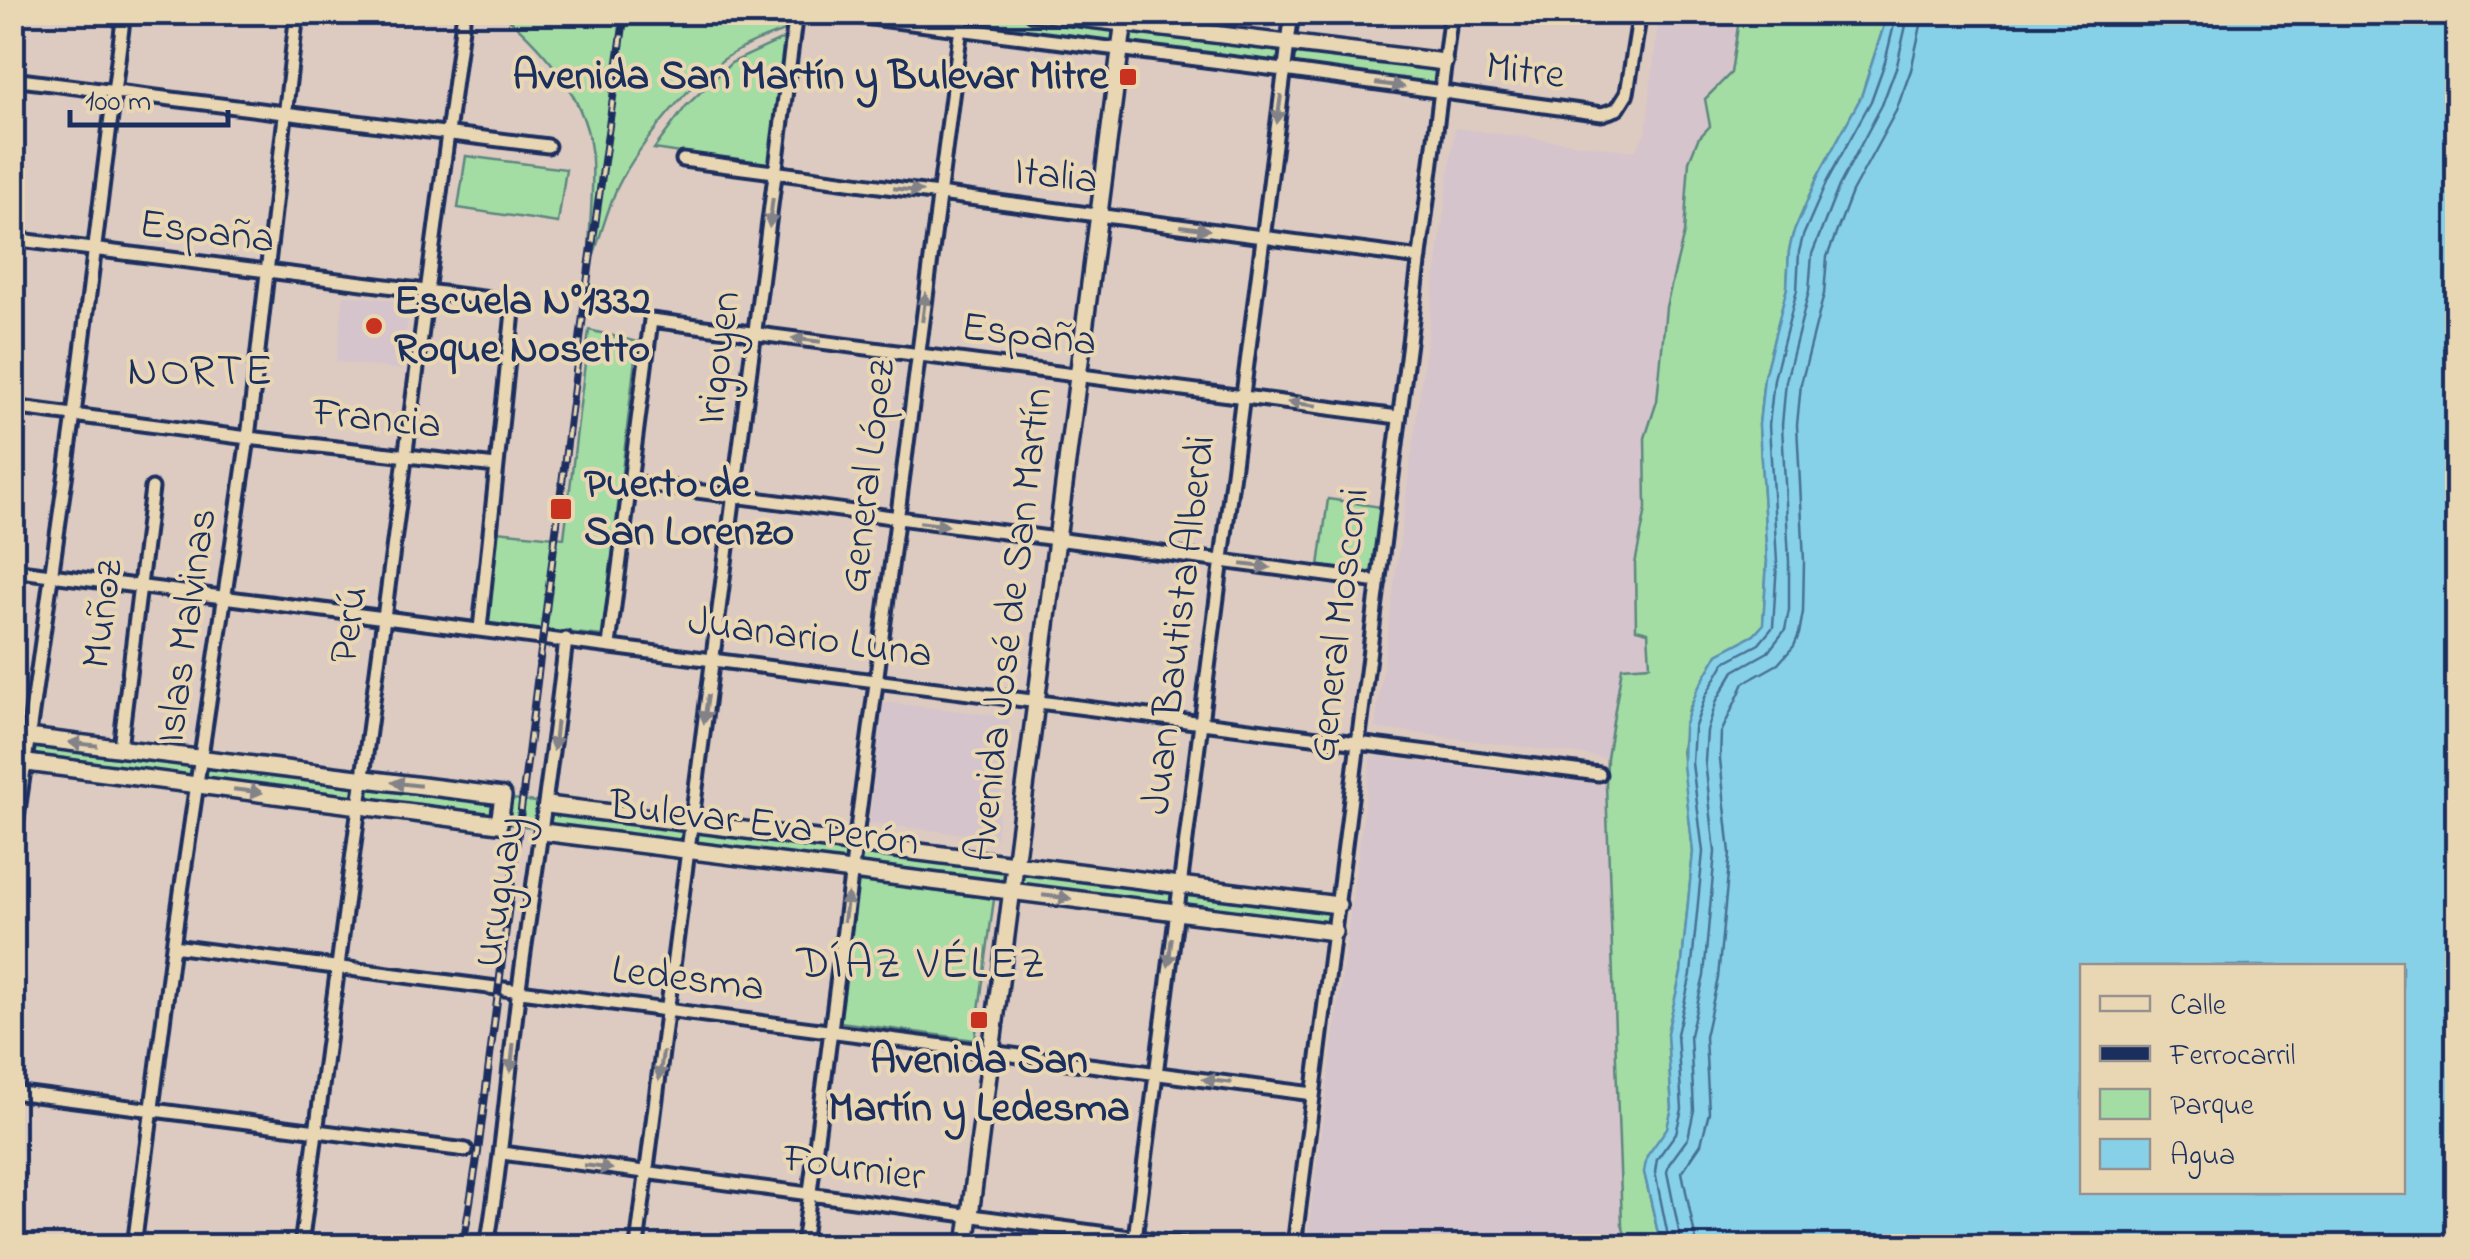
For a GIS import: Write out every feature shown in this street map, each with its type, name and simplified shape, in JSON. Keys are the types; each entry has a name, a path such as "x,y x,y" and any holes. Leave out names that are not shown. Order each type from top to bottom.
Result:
{"street":[{"path":"12,854 20,736 53,576 124,12"},
{"name":"Islas Malvinas","path":"134,1246 173,946 248,438 297,12"},
{"name":"Perú","path":"301,1246 464,12"},
{"name":"Irigoyen","path":"636,1246 796,12"},
{"name":"Mitre","path":"824,12 1602,114 1617,108 1626,94 1640,12"},
{"name":"General López","path":"803,1246 963,12"},
{"path":"1032,12 1124,18 1288,45 1444,62"},
{"name":"Juan Bautista Alberdi","path":"1134,1242 1292,12"},
{"name":"General Mosconi","path":"1294,1246 1451,12"},
{"name":"Avenida José de San Martín","path":"966,1246 1124,18"},
{"path":"12,79 548,146"},
{"name":"Italia","path":"683,160 1420,258"},
{"name":"España","path":"12,239 514,302 496,466"},
{"name":"España","path":"629,482 650,320 1398,417"},
{"name":"Francia","path":"12,407 496,466"},
{"path":"480,628 496,466"},
{"path":"609,645 629,482 1379,582"},
{"name":"Muñoz","path":"120,748 152,488"},
{"name":"Juanario Luna","path":"12,570 1600,774"},
{"name":"Uruguay","path":"486,1246 502,1154 519,991 548,805 566,640"},
{"path":"18,762 499,824 502,796 20,736"},
{"name":"Bulevar Eva Perón","path":"548,805 1338,905"},
{"name":"Bulevar Eva Perón","path":"543,832 1334,932"},
{"name":"Ledesma","path":"173,946 1314,1094"},
{"path":"12,1092 466,1150"},
{"name":"Fournier","path":"502,1154 1134,1242 1197,1246"}],"shaded area":[{"path":"1659,13 1743,13 1731,73 1705,99 1710,126 1698,139 1684,233 1666,307 1657,401 1645,438 1646,509 1635,564 1636,629 1648,631 1650,666 1622,667 1607,758 1375,728 1455,128 1635,151 1646,131"},
{"name":"Escuela N°1332 Roque Nosetto","path":"344,295 410,302 402,370 336,362"},
{"path":"883,702 1010,717 996,838 869,823"},
{"path":"1371,756 1606,785 1622,1224 1628,1246 1306,1246"}],"green space":[{"path":"1032,12 1444,62 1440,93 862,17 814,24 767,37 737,51 687,93 626,171 589,268 592,160 583,117 549,60 502,13"},
{"path":"1743,13 1888,13 1861,97 1818,176 1789,251 1787,288 1764,377 1759,425 1767,561 1763,625 1754,635 1718,654 1689,709 1682,749 1693,852 1681,973 1667,1033 1672,1108 1667,1129 1644,1172 1661,1246 1628,1246 1622,1224 1607,758 1622,667 1650,665 1648,632 1636,629 1635,564 1646,509 1645,438 1657,401 1666,307 1684,233 1689,161 1698,139 1710,126 1705,99 1731,73"},
{"path":"785,38 771,167 654,149 686,106 731,63"},
{"path":"466,156 566,169 558,223 458,208"},
{"path":"589,330 637,342 603,636 488,624 497,531 564,538"},
{"path":"1328,499 1381,507 1373,573 1319,566"},
{"path":"13,735 1338,905 1334,932 543,832 531,827 13,761"},
{"path":"858,881 994,899 975,1040 840,1022"}],"water":[{"path":"1888,13 2457,13 2457,1246 1661,1246 1644,1172 1647,1156 1667,1128 1672,1108 1667,1033 1681,973 1693,852 1683,765 1684,727 1697,690 1718,654 1754,635 1763,625 1767,561 1759,425 1764,377 1787,288 1793,234 1818,176 1861,97"}],"railway":[{"path":"463,1246 625,12"}],"place":[{"name":"Avenida San Martín y Bulevar Mitre","path":"1128,77"},
{"name":"Escuela N°1332 Roque Nosetto","path":"374,326"},
{"name":"Puerto de San Lorenzo","path":"561,509"},
{"name":"Avenida San Martín y Ledesma","path":"979,1020"}],"district":[{"name":"NORTE","path":"201,373"},
{"name":"DÍAZ VÉLEZ","path":"922,966"}]}
